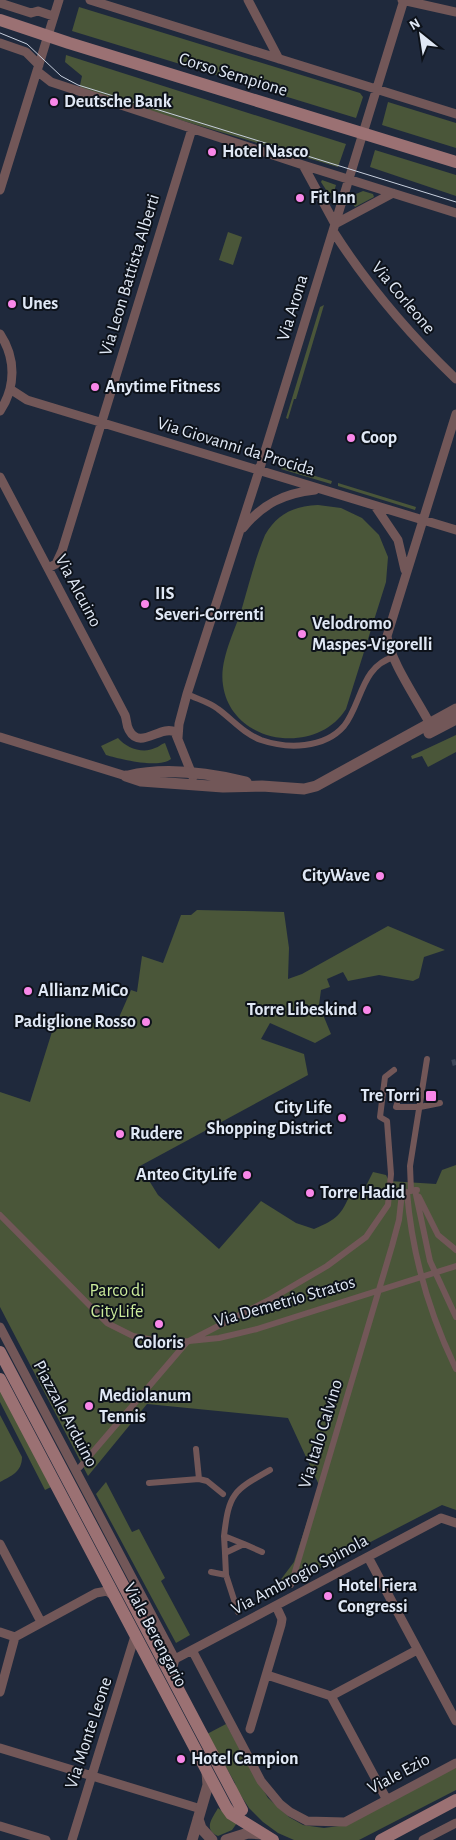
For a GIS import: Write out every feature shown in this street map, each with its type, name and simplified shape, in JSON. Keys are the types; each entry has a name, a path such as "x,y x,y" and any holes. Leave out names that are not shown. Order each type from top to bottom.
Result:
{"main road":[{"name":"Corso Sempione","path":"0,20 456,162"},
{"name":"Piazzale Arduino","path":"0,1352 68,1480"},
{"path":"0,1380 11,1386 34,1430 48,1441"},
{"name":"Viale Berengario","path":"0,1380 222,1800"},
{"name":"Viale Berengario","path":"68,1480 245,1816"},
{"path":"222,1800 232,1802 268,1837"},
{"path":"381,1840 456,1800"}],"street":[{"path":"0,190 59,0"},
{"name":"Corso Sempione","path":"90,0 456,114"},
{"path":"248,0 279,59"},
{"path":"403,0 456,12"},
{"name":"Via Arona","path":"178,738 180,720 187,694 364,133 403,0"},
{"path":"0,3 31,13 38,11 54,16"},
{"path":"0,43 26,52 51,82 456,213"},
{"name":"Via Leon Battista Alberti","path":"48,568 56,564 61,555 192,129"},
{"path":"303,165 334,228 392,193"},
{"name":"Via Corleone","path":"334,228 380,298 422,347 456,379"},
{"path":"0,334 11,360 10,389 0,411"},
{"name":"Via Giovanni da Procida","path":"10,389 27,400 456,530"},
{"path":"430,724 394,657 388,644 387,636 456,414"},
{"name":"Via Alcuino","path":"0,477 127,721 130,732 140,738 169,730 175,732 178,738"},
{"name":"Via Arona","path":"238,535 252,517 278,499 296,492 320,489"},
{"path":"375,506 398,540 406,572"},
{"path":"187,694 212,705 238,727 260,739 293,746 307,745 332,734 344,726 366,678 384,660 394,657"},
{"path":"0,737 141,781 194,779 223,787 262,786 304,789 316,786 456,709"},
{"path":"380,751 418,738 456,718"},
{"path":"178,738 194,779"},
{"path":"427,1059 410,1166 418,1278 439,1332 455,1365"},
{"path":"80,1467 187,1342 269,1300 327,1266 366,1237 388,1205 392,1174 387,1121 380,1117 385,1077 394,1070"},
{"path":"397,1104 396,1108 420,1107 440,1103"},
{"path":"413,1192 438,1235 456,1250"},
{"path":"413,1192 430,1261 438,1272 456,1318"},
{"name":"Via Italo Calvino","path":"291,1585 399,1220 402,1193 413,1192"},
{"name":"Via Demetrio Stratos","path":"0,1215 107,1323 125,1333 148,1340 187,1342 257,1329 438,1272"},
{"path":"438,1272 456,1266"},
{"name":"Piazzale Arduino","path":"0,1327 86,1491"},
{"path":"196,1449 199,1479"},
{"path":"238,1612 226,1575 224,1536 227,1508 233,1495 244,1485 270,1470"},
{"path":"149,1484 199,1479 214,1485 223,1494 227,1508"},
{"name":"Viale Berengario","path":"86,1491 175,1659 170,1674"},
{"path":"223,1494 233,1495"},
{"name":"Via Ambrogio Spinola","path":"175,1659 441,1518 456,1523"},
{"path":"224,1536 262,1552"},
{"path":"0,1544 41,1622"},
{"path":"225,1553 244,1544"},
{"path":"368,1557 456,1721"},
{"path":"211,1572 226,1575"},
{"path":"0,1692 15,1637 98,1592 107,1591 115,1598"},
{"path":"250,1729 281,1625 282,1619 276,1606"},
{"path":"0,1632 15,1637"},
{"name":"Via Monte Leone","path":"72,1840 135,1636"},
{"name":"Viale Berengario","path":"192,1650 261,1781 270,1794 290,1812 307,1821 325,1823 345,1822 358,1816"},
{"path":"331,1696 417,1650"},
{"path":"267,1675 331,1696 387,1800"},
{"path":"0,1748 92,1775 200,1814"},
{"name":"Viale Ezio","path":"358,1816 456,1763"},
{"path":"192,1840 208,1783 206,1770"},
{"path":"212,1840 201,1828 200,1814 213,1800 222,1800"},
{"path":"231,1838 245,1816"},
{"path":"423,1840 456,1822"},
{"path":"0,1826 46,1840"},
{"path":"231,1838 248,1833 268,1837"}],"green space":[{"path":"79,7 360,93 363,97 356,118 72,31"},
{"path":"66,55 346,144 338,167 79,90 82,76 65,62"},
{"path":"388,102 456,123 456,148 382,125"},
{"path":"375,150 456,175 456,196 370,167"},
{"path":"322,180 336,185 332,199 321,182"},
{"path":"363,191 373,194 374,197 355,207 353,204 356,194"},
{"path":"228,232 242,237 233,265 219,260"},
{"path":"324,305 296,399 294,399 288,419 286,418 320,307"},
{"path":"282,466 332,481 331,484 281,469"},
{"path":"338,483 416,507 415,510 338,486"},
{"name":"Velodromo Maspes-Vigorelli","path":"318,505 341,508 362,518 379,535 388,557 386,582 346,709 332,724 315,734 296,738 276,737 258,731 241,720 229,705 223,685 223,666 265,535 275,522 287,512 301,507"},
{"path":"456,735 456,752 428,767 422,756 412,759 411,756"},
{"path":"118,738 125,745 140,750 150,750 165,743 171,759 165,762 149,763 130,761 106,755 101,746"},
{"name":"Parco di CityLife","path":"197,910 284,912 289,948 288,979 302,974 388,926 445,950 424,957 419,978 413,981 379,975 348,981 343,972 327,979 330,987 321,990 319,1005 331,1034 315,1043 270,1023 261,1039 304,1054 308,1075 140,1166 158,1195 219,1249 261,1201 296,1223 314,1229 333,1219 341,1212 351,1192 363,1192 373,1172 386,1175 389,1181 436,1184 442,1170 456,1165 456,1510 442,1505 270,1594 294,1562 319,1485 288,1418 147,1404 88,1476 0,1307 0,1092 30,1102 56,1019 69,1016 114,1029 131,990 137,992 142,956 163,963 181,915 191,915"},
{"path":"0,1390 51,1487 45,1490 0,1402"},
{"path":"0,1415 22,1457 22,1462 18,1470 0,1482"},
{"path":"106,1482 132,1532 139,1529 165,1578 161,1581 190,1635 176,1643 96,1494"},
{"path":"226,1724 268,1798 289,1817 303,1825 324,1828 346,1825 456,1767 456,1790 359,1840 294,1840 278,1833 263,1822 249,1808 236,1788 207,1734"},
{"path":"218,1808 237,1823 232,1830 218,1836 211,1830 210,1824"}],"tunnel":[{"path":"452,1063 456,1062"}],"tram line":[{"path":"0,33 27,44 61,76 78,85 456,202"}],"place":[{"name":"Deutsche Bank","path":"54,102"},
{"name":"Hotel Nasco","path":"212,152"},
{"name":"Fit Inn","path":"300,198"},
{"name":"Unes","path":"12,304"},
{"name":"Anytime Fitness","path":"95,387"},
{"name":"Coop","path":"351,438"},
{"name":"IIS Severi-Correnti","path":"145,604"},
{"name":"Velodromo Maspes-Vigorelli","path":"302,634"},
{"name":"CityWave","path":"380,876"},
{"name":"Allianz MiCo","path":"28,991"},
{"name":"Torre Libeskind","path":"367,1010"},
{"name":"Padiglione Rosso","path":"146,1022"},
{"name":"Tre Torri","path":"431,1096"},
{"name":"City Life Shopping District","path":"342,1118"},
{"name":"Rudere","path":"120,1134"},
{"name":"Anteo CityLife","path":"247,1175"},
{"name":"Torre Hadid","path":"310,1193"},
{"name":"Coloris","path":"159,1324"},
{"name":"Mediolanum Tennis","path":"89,1406"},
{"name":"Hotel Fiera Congressi","path":"328,1596"},
{"name":"Hotel Campion","path":"181,1759"}]}
